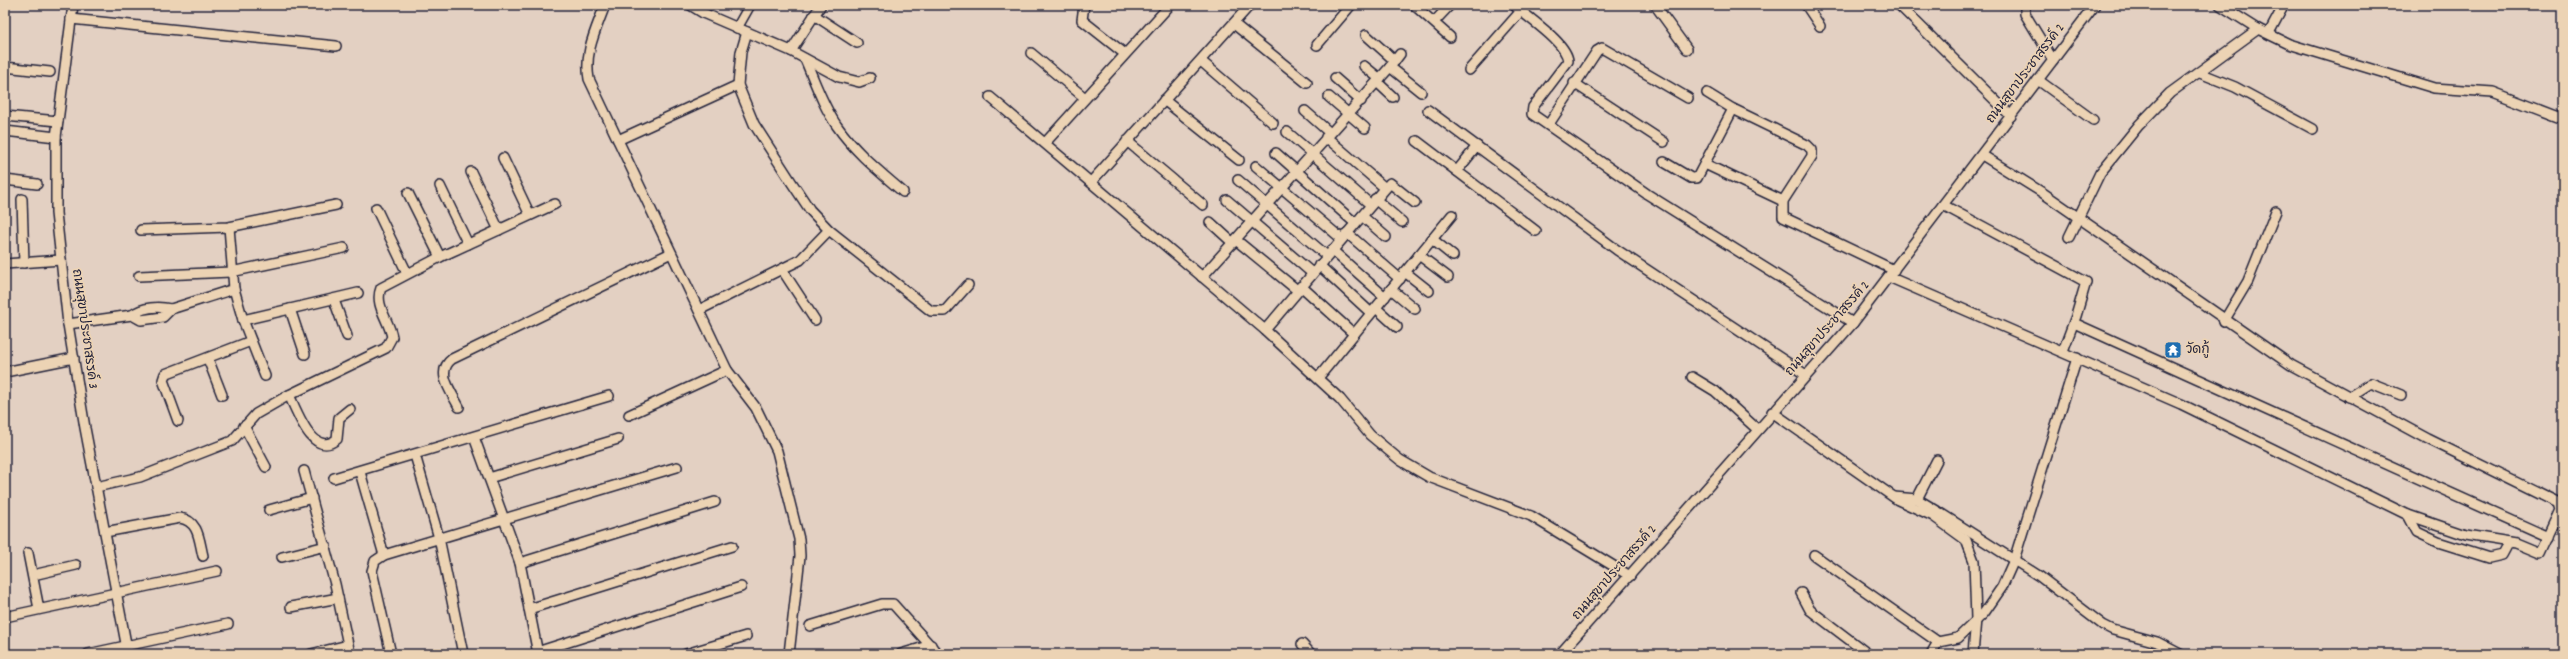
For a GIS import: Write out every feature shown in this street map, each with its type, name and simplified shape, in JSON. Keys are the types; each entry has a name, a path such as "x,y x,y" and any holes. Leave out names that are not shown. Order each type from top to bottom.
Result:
{"street":[{"name":"ถนนสุขาประชาสรรค์ 3","path":"73,5 56,137 56,213 68,324 96,487 128,650"},
{"path":"605,5 588,51 586,66 588,79 727,370 756,408 777,451 799,538 800,556 790,654"},
{"path":"690,5 737,28 791,51 852,81 870,78"},
{"path":"737,28 750,5"},
{"path":"791,51 821,5"},
{"path":"1084,5 1082,20 1125,54"},
{"path":"1045,142 1170,5"},
{"path":"1091,182 1250,5"},
{"path":"1317,45 1351,5"},
{"path":"1414,5 1450,37"},
{"path":"1434,22 1450,5"},
{"path":"1655,5 1688,49"},
{"path":"1806,5 1820,26"},
{"path":"1899,5 2011,116"},
{"path":"2025,5 2025,14 2053,60"},
{"name":"ถนนสุขาประชาสรรค์ 2","path":"1560,654 1630,576 1772,412 1853,323 2095,5"},
{"path":"2220,5 2258,29 2289,44 2434,88 2493,92 2563,119"},
{"path":"2269,34 2284,5"},
{"path":"1469,70 1518,8 1568,54 1568,61 1533,107 1532,114 1549,124 1648,194 1853,323"},
{"path":"814,15 857,43"},
{"path":"71,19 336,46"},
{"path":"1234,24 1307,83"},
{"path":"2069,237 2100,173 2139,125 2170,93 2200,73 2258,29"},
{"path":"747,32 741,52 738,85 744,104 766,144 810,210 829,230 931,311 945,311 968,285"},
{"path":"1366,35 1395,61 1422,92"},
{"path":"1549,124 1574,83 1597,51 1602,48 1688,98"},
{"path":"1031,53 1085,98"},
{"path":"806,59 828,112 837,127 866,158 903,192"},
{"path":"1201,61 1273,124"},
{"path":"1202,277 1235,242 1328,135 1361,101 1395,61"},
{"path":"1364,66 1379,80 1393,98"},
{"path":"5,67 50,72"},
{"path":"2200,73 2235,87 2313,129"},
{"path":"1335,78 1361,101"},
{"path":"2038,80 2094,120"},
{"path":"1574,83 1664,142"},
{"path":"618,140 738,85"},
{"path":"1707,93 1733,109 1807,145 1812,150 1812,156 1783,201 1783,217 1892,273 2181,404 2408,515 2466,535 2516,543 2540,553 2560,510 2558,503 2428,439 2291,366 2078,219 1982,155"},
{"path":"990,97 1045,142 1265,330 1340,399 1370,435 1400,460 1428,477 1530,516 1630,576"},
{"path":"1329,97 1365,128"},
{"path":"1164,100 1239,160"},
{"path":"1664,162 1691,178 1697,178 1733,109"},
{"path":"1428,110 1617,250 1806,375"},
{"path":"1305,111 1328,135 1385,188"},
{"path":"5,116 58,121"},
{"path":"5,131 56,137"},
{"path":"1287,132 1373,202 1402,222"},
{"path":"1127,141 1203,205"},
{"path":"1417,141 1536,231"},
{"path":"1457,171 1477,146"},
{"path":"1276,153 1355,223"},
{"path":"503,158 530,216"},
{"path":"1705,164 1783,201"},
{"path":"1256,166 1344,236 1429,291"},
{"path":"471,172 499,230"},
{"path":"5,180 37,184"},
{"path":"1238,180 1266,205 1330,253 1388,293 1415,309"},
{"path":"1265,330 1299,288 1390,183 1415,203"},
{"path":"440,186 468,244"},
{"path":"408,193 440,257"},
{"path":"22,199 24,262"},
{"path":"1227,200 1312,273"},
{"path":"96,487 140,477 232,441 256,414 289,395 386,348 392,337 378,295 381,288 440,257 555,204"},
{"path":"141,230 229,227 336,205"},
{"path":"1943,205 2086,282 2074,324 2062,351"},
{"path":"376,208 407,273"},
{"path":"2224,320 2248,281 2276,211"},
{"path":"1318,378 1452,215"},
{"path":"1362,216 1386,237"},
{"path":"1210,222 1299,288 1354,334"},
{"path":"229,227 234,289 243,320 265,376"},
{"path":"699,310 800,260 829,230"},
{"path":"1432,239 1453,256"},
{"path":"139,276 232,272 344,248"},
{"path":"459,407 444,376 446,364 452,359 671,253"},
{"path":"1419,255 1448,278"},
{"path":"5,264 61,260"},
{"path":"1319,265 1397,327"},
{"path":"782,270 815,320"},
{"path":"68,324 132,315 138,310 154,308 171,309 234,289"},
{"path":"243,320 334,300 358,292"},
{"path":"334,300 346,336"},
{"path":"290,309 305,354"},
{"path":"2074,324 2548,537"},
{"path":"178,421 163,377 168,372 208,359 251,341"},
{"path":"5,372 74,358"},
{"path":"1814,555 1938,642 1958,638 1996,598 2014,560 2077,358"},
{"path":"208,359 222,395"},
{"path":"629,415 727,370"},
{"path":"1692,378 1715,391 1757,429"},
{"path":"2349,397 2371,383 2400,395"},
{"path":"289,395 310,437 324,444 332,443 337,439 339,418 350,409"},
{"path":"334,478 360,472 610,396"},
{"path":"1772,412 1892,497 1933,516 1966,540 1974,561 1976,619 1973,654"},
{"path":"244,426 266,467"},
{"path":"474,437 520,563 537,653 741,587"},
{"path":"489,478 618,439"},
{"path":"416,455 439,538 463,654"},
{"path":"1917,499 1937,460"},
{"path":"391,654 372,571 375,561 384,555 505,520 677,467"},
{"path":"304,471 326,546 349,650 311,654"},
{"path":"360,472 384,555"},
{"path":"1892,497 1917,499 2039,576 2103,625 2113,630 2157,642 2180,654"},
{"path":"269,510 312,498"},
{"path":"520,563 715,502"},
{"path":"2408,515 2417,532 2438,542 2489,558 2502,555 2509,542"},
{"path":"105,532 186,519 195,526 203,556"},
{"path":"282,557 326,546"},
{"path":"529,609 732,546"},
{"path":"28,553 39,609"},
{"path":"33,575 76,565"},
{"path":"5,617 218,571"},
{"path":"1801,593 1810,610 1868,654"},
{"path":"291,607 338,598"},
{"path":"810,626 889,603 893,604 938,654"},
{"path":"88,654 128,650 228,624"},
{"path":"686,654 746,636"},
{"path":"1931,654 1938,642"},
{"path":"1302,644 1311,654"},
{"path":"901,654 931,645"}],"place":[{"name":"วัดกู้","path":"2173,350"}]}
